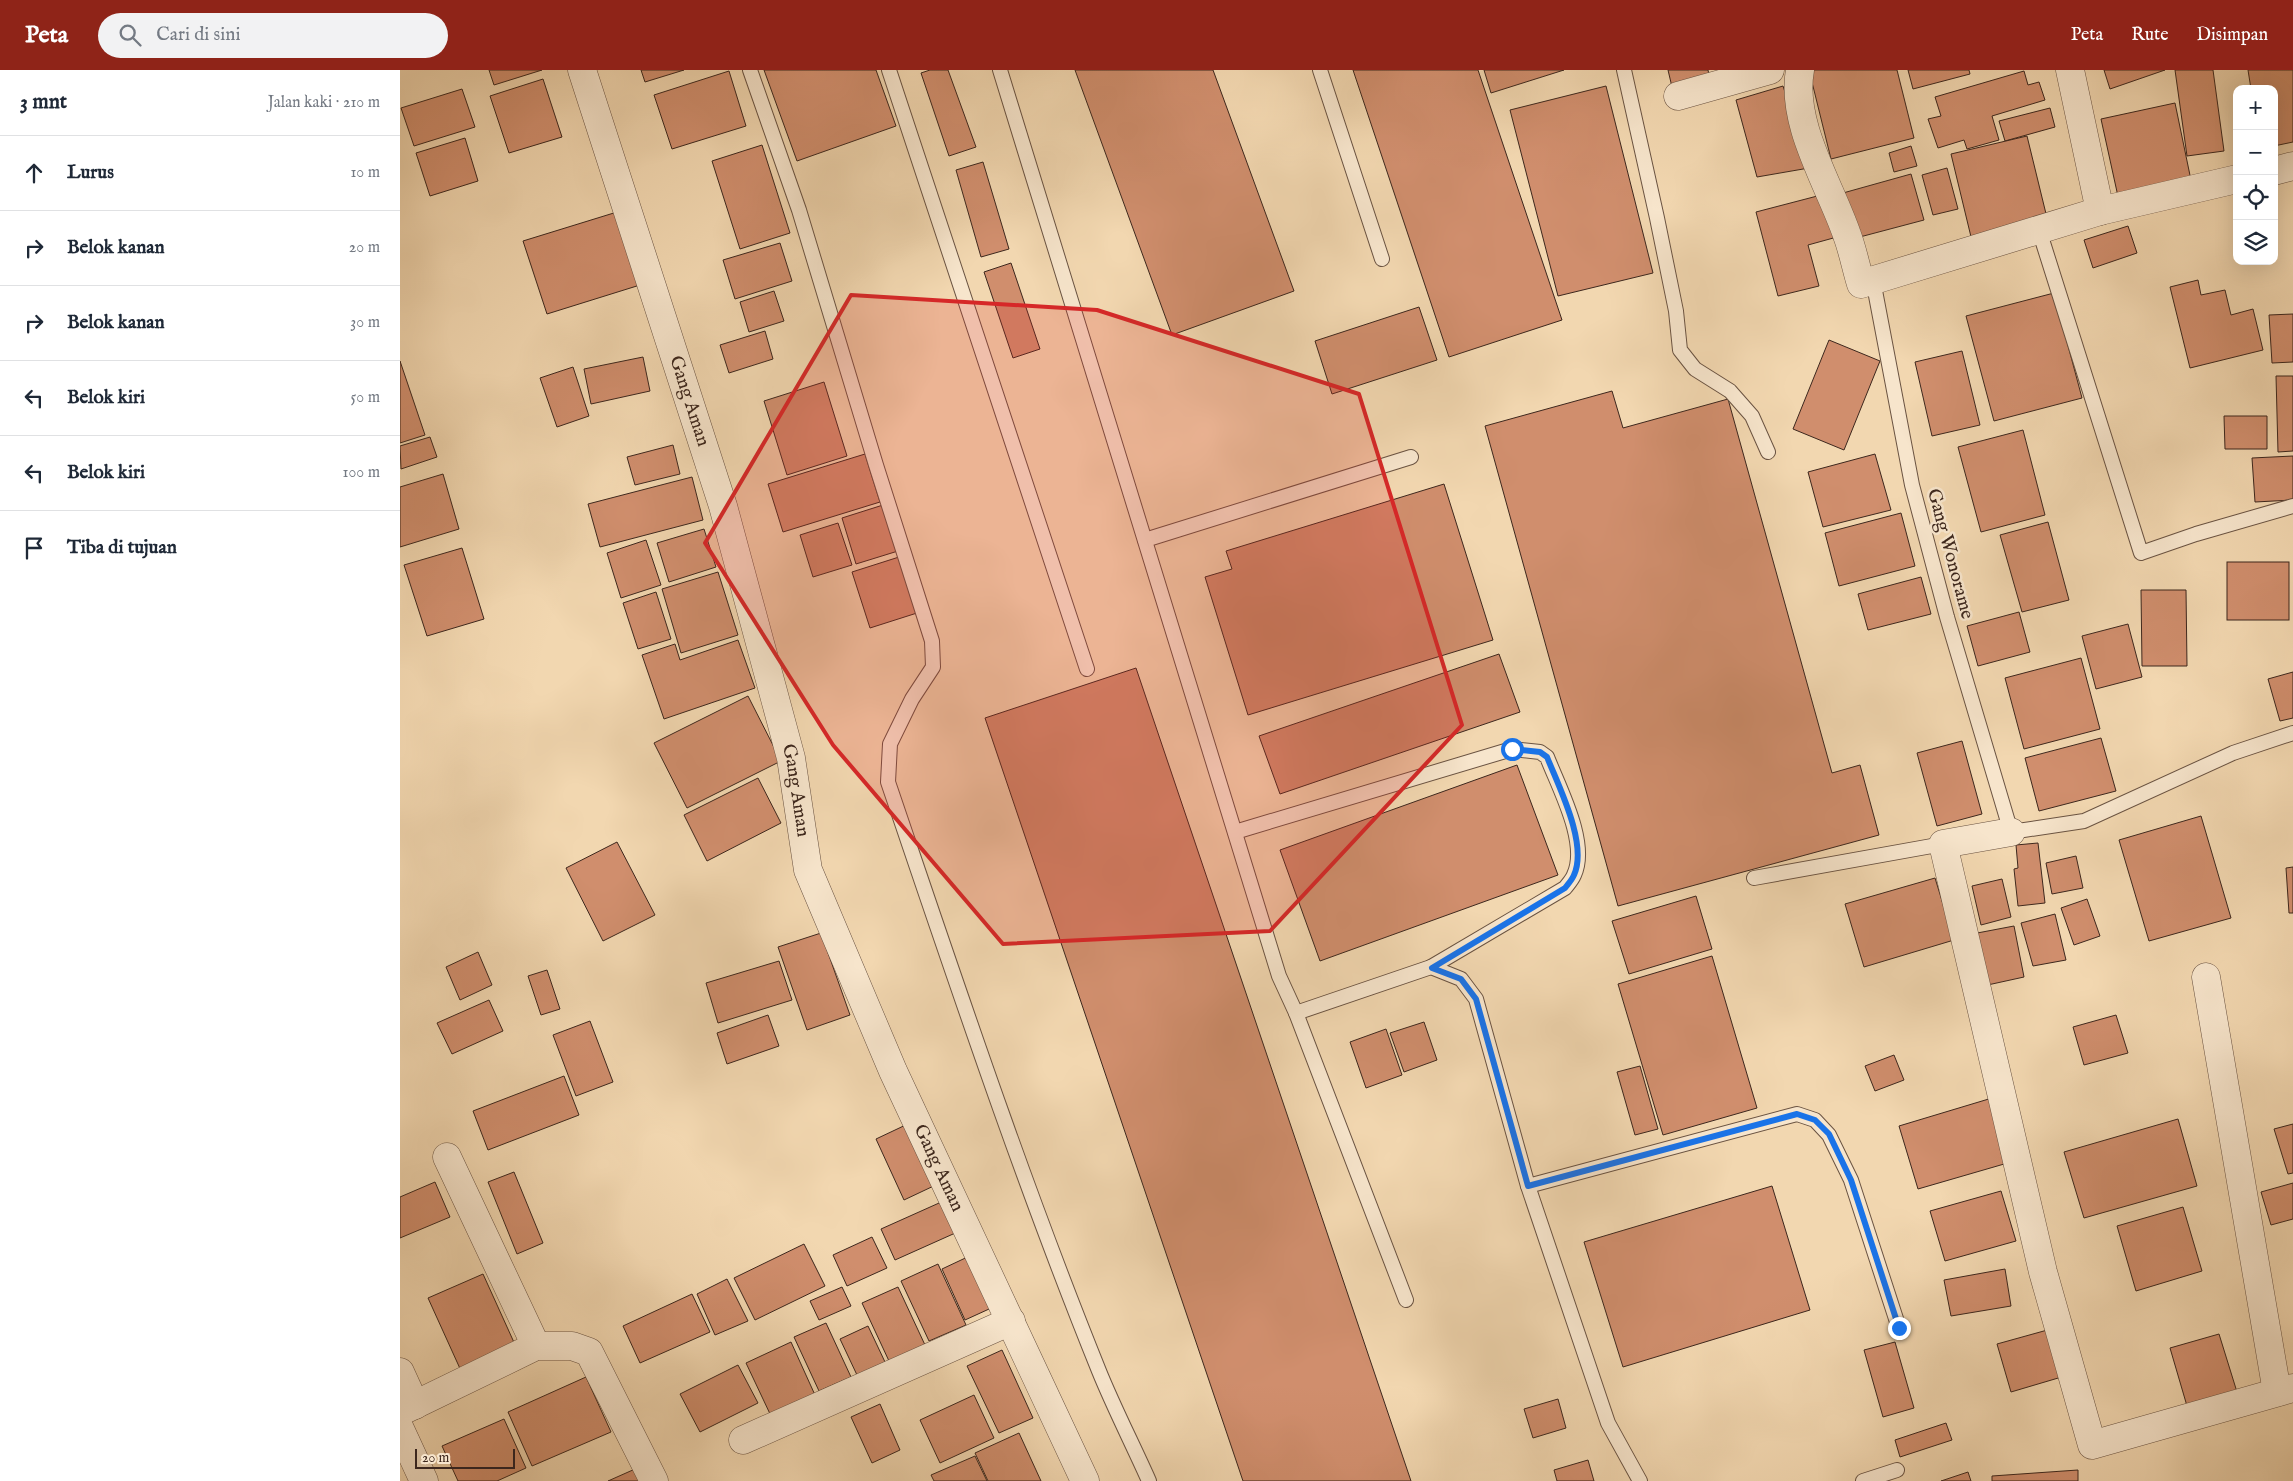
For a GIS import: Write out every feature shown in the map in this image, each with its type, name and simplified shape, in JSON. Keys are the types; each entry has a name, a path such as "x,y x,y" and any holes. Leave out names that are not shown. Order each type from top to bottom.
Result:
{"street":[{"name":"Gang Aman","path":"582,70 723,506 791,758 808,870 893,1071 1086,1481"},
{"path":"1678,96 1770,70"},
{"path":"1800,70 1798,94 1813,153 1848,236 1861,284 2100,210 2233,180"},
{"path":"2070,70 2100,210"},
{"path":"2278,170 2293,166"},
{"path":"2011,832 1943,844 2043,1272 2092,1444 2285,1390 2206,977"},
{"path":"447,1157 536,1346"},
{"path":"742,1440 867,1387 1011,1321"},
{"path":"400,1372 408,1409 536,1346 572,1346 588,1352 654,1481"},
{"path":"400,1430 424,1481"}],"lane":[{"path":"750,70 799,210 876,465 932,641 933,667 912,699 890,744 888,782 970,1023 1051,1245 1100,1373 1149,1481"},
{"path":"889,70 1087,669"},
{"path":"1000,70 1279,976 1296,1013 1406,1300"},
{"path":"1320,70 1382,259"},
{"path":"1624,70 1676,312 1680,350 1695,368 1730,391 1752,416 1768,452"},
{"path":"2039,230 2141,553 2196,534 2293,506"},
{"name":"Gang Wonorame","path":"1873,280 1912,485 1947,617 2011,832"},
{"path":"1145,540 1412,456"},
{"path":"2011,832 2084,821 2233,752 2293,733"},
{"path":"1235,832 1512,749 1540,752 1547,757 1574,826 1578,859 1574,875 1565,888 1432,968 1296,1013"},
{"path":"1754,878 1943,844"},
{"path":"1432,968 1461,979 1476,999 1528,1186 1608,1423 1640,1481"},
{"path":"1528,1186 1797,1114 1815,1120 1829,1134 1851,1180 1899,1328"},
{"path":"1863,1481 1897,1470"}],"highlighted area":[{"path":"851,295 1097,310 1359,394 1462,725 1270,931 1003,944 833,745 705,543"}],"building":[{"path":"489,70 542,70 494,85"},
{"path":"641,70 684,70 645,82"},
{"path":"764,70 876,70 896,126 797,161"},
{"path":"930,70 948,70 976,147 949,156 921,73"},
{"path":"1075,70 1213,70 1294,291 1172,335"},
{"path":"1353,70 1478,70 1562,320 1449,357"},
{"path":"1484,70 1564,70 1491,93"},
{"path":"1668,70 1708,70 1710,79 1672,87"},
{"path":"1809,70 1897,70 1914,138 1831,159"},
{"path":"1908,70 1969,70 1970,74 1913,89"},
{"path":"2104,70 2165,70 2110,89"},
{"path":"2175,70 2213,70 2224,151 2187,156"},
{"path":"2248,70 2293,70 2293,142 2278,145 2278,85 2250,85"},
{"path":"729,71 746,126 672,149 654,95"},
{"path":"2024,71 2028,85 2039,82 2045,100 1992,116 1999,140 1967,149 1964,140 1938,148 1928,119 1941,116 1935,97"},
{"path":"543,79 562,137 509,153 490,96"},
{"path":"1606,86 1653,273 1558,296 1510,110"},
{"path":"1783,86 1809,168 1757,177 1736,100"},
{"path":"462,89 475,127 414,146 401,108"},
{"path":"2175,103 2192,185 2119,201 2101,119"},
{"path":"2050,108 2055,127 2005,141 1999,121"},
{"path":"2027,136 2048,222 1972,241 1951,154"},
{"path":"465,138 478,181 430,196 416,153"},
{"path":"762,145 790,233 740,249 712,161"},
{"path":"1911,146 1917,166 1894,172 1889,153"},
{"path":"983,162 1009,249 981,257 956,170"},
{"path":"1947,168 1958,209 1933,215 1922,175"},
{"path":"1911,174 1924,220 1856,238 1843,193"},
{"path":"1825,194 1837,237 1808,245 1819,286 1778,296 1756,212"},
{"path":"617,212 640,285 547,314 523,241"},
{"path":"2128,226 2137,253 2093,268 2084,240"},
{"path":"780,243 792,281 735,299 723,260"},
{"path":"1011,263 1040,349 1013,358 984,272"},
{"path":"2198,280 2201,295 2225,290 2231,315 2253,309 2263,350 2190,368 2170,287"},
{"path":"774,291 784,321 749,332 740,302"},
{"path":"2054,293 2082,398 1994,421 1966,316"},
{"path":"1419,307 1437,360 1332,394 1315,341"},
{"path":"2293,314 2293,362 2272,363 2269,315"},
{"path":"765,331 773,359 729,373 720,345"},
{"path":"1829,340 1880,361 1844,450 1793,429"},
{"path":"1962,351 1980,425 1932,436 1915,362"},
{"path":"643,357 650,391 591,404 584,369"},
{"path":"400,361 425,435 400,443"},
{"path":"573,367 589,416 557,427 540,378"},
{"path":"2276,376 2293,376 2293,451 2278,452"},
{"path":"824,382 847,456 787,475 764,401"},
{"path":"1612,391 1623,428 1728,399 1832,773 1860,765 1879,835 1618,906 1485,426"},
{"path":"2224,416 2267,416 2267,449 2225,449"},
{"path":"2023,430 2045,515 1981,532 1958,447"},
{"path":"430,437 437,457 401,469 400,446"},
{"path":"673,445 680,474 635,485 627,457"},
{"path":"865,454 880,502 783,532 768,484"},
{"path":"1875,454 1891,510 1823,527 1808,472"},
{"path":"2293,456 2293,500 2255,502 2252,458"},
{"path":"443,474 459,529 400,547 400,487"},
{"path":"692,477 703,520 600,547 588,504"},
{"path":"1444,484 1493,640 1248,715 1205,577 1232,569 1226,551"},
{"path":"883,505 898,551 856,564 842,518"},
{"path":"1901,513 1915,566 1839,586 1825,533"},
{"path":"2048,522 2069,600 2022,612 2000,535"},
{"path":"838,523 852,565 813,577 800,535"},
{"path":"704,529 716,567 669,582 657,543"},
{"path":"646,540 661,585 621,598 607,553"},
{"path":"462,548 484,619 427,636 404,565"},
{"path":"899,557 917,613 870,628 852,572"},
{"path":"2227,562 2289,562 2289,620 2227,620"},
{"path":"718,572 738,635 681,653 662,589"},
{"path":"1921,577 1931,614 1868,630 1858,594"},
{"path":"2141,590 2186,590 2187,666 2142,666"},
{"path":"656,592 671,639 638,649 623,603"},
{"path":"2019,612 2030,652 1978,666 1967,626"},
{"path":"2128,624 2142,677 2096,689 2082,636"},
{"path":"738,640 755,688 664,719 642,655 675,644 680,660"},
{"path":"1499,654 1520,712 1280,794 1259,736"},
{"path":"2081,658 2100,729 2024,749 2005,678"},
{"path":"1136,668 1411,1481 1243,1481 985,718"},
{"path":"2293,672 2293,718 2280,721 2268,679"},
{"path":"748,696 781,761 687,808 654,743"},
{"path":"2101,738 2116,791 2039,811 2025,758"},
{"path":"1962,741 1982,814 1937,826 1917,753"},
{"path":"1517,765 1558,875 1320,961 1280,850"},
{"path":"758,778 781,823 707,861 684,815"},
{"path":"2201,816 2231,918 2149,941 2119,840"},
{"path":"617,842 655,915 603,941 566,868"},
{"path":"2038,843 2045,903 2018,906 2014,869 2018,868 2016,845"},
{"path":"2076,856 2083,888 2052,894 2046,863"},
{"path":"2293,867 2293,913 2289,913 2286,868"},
{"path":"1935,878 1954,940 1864,967 1845,904"},
{"path":"2002,879 2011,917 1981,925 1972,886"},
{"path":"1696,896 1712,949 1629,974 1612,921"},
{"path":"2087,899 2100,936 2074,945 2061,908"},
{"path":"2055,914 2066,960 2033,966 2021,923"},
{"path":"2014,926 2024,977 1983,986 1972,934"},
{"path":"821,933 850,1015 807,1030 778,947"},
{"path":"478,952 492,985 460,1000 446,967"},
{"path":"1712,956 1757,1108 1663,1135 1618,984"},
{"path":"779,961 792,1000 718,1023 706,983"},
{"path":"547,970 560,1009 541,1015 528,976"},
{"path":"489,1000 503,1031 452,1054 437,1023"},
{"path":"768,1015 779,1046 727,1064 717,1033"},
{"path":"2116,1015 2128,1053 2084,1065 2073,1027"},
{"path":"590,1021 613,1082 576,1096 553,1035"},
{"path":"1424,1022 1437,1060 1404,1072 1390,1033"},
{"path":"1386,1029 1402,1075 1366,1088 1350,1042"},
{"path":"1894,1055 1904,1080 1875,1091 1865,1066"},
{"path":"1640,1066 1658,1129 1635,1135 1617,1072"},
{"path":"564,1076 579,1115 488,1150 473,1111"},
{"path":"1992,1098 2011,1162 1918,1189 1899,1126"},
{"path":"2178,1119 2197,1186 2084,1218 2064,1152"},
{"path":"912,1122 940,1183 904,1200 876,1139"},
{"path":"2293,1124 2293,1173 2288,1174 2274,1129"},
{"path":"514,1172 543,1243 517,1254 488,1182"},
{"path":"435,1182 450,1217 400,1238 400,1197"},
{"path":"2293,1183 2293,1219 2271,1225 2261,1192"},
{"path":"1772,1186 1810,1310 1623,1367 1584,1242"},
{"path":"2001,1191 2016,1241 1945,1261 1930,1211"},
{"path":"948,1199 962,1230 895,1260 881,1229"},
{"path":"2183,1207 2202,1271 2136,1291 2117,1226"},
{"path":"872,1237 887,1268 847,1286 833,1255"},
{"path":"804,1244 825,1286 755,1320 734,1278"},
{"path":"976,1253 1000,1304 965,1320 942,1269"},
{"path":"938,1264 966,1325 929,1341 901,1281"},
{"path":"2005,1269 2011,1306 1951,1316 1944,1280"},
{"path":"483,1274 517,1349 462,1373 428,1298"},
{"path":"727,1279 748,1321 715,1335 697,1294"},
{"path":"842,1287 851,1306 819,1320 810,1301"},
{"path":"898,1287 925,1345 889,1361 862,1303"},
{"path":"692,1294 710,1332 640,1363 623,1326"},
{"path":"826,1323 851,1377 819,1391 794,1337"},
{"path":"868,1326 885,1362 857,1375 840,1339"},
{"path":"2051,1329 2065,1376 2011,1392 1997,1344"},
{"path":"2219,1334 2237,1392 2187,1406 2170,1348"},
{"path":"791,1342 815,1395 771,1416 746,1363"},
{"path":"1895,1342 1914,1408 1883,1417 1864,1350"},
{"path":"1002,1350 1033,1418 999,1433 967,1366"},
{"path":"738,1365 758,1403 700,1432 680,1394"},
{"path":"586,1377 611,1432 532,1466 508,1412"},
{"path":"974,1395 994,1438 940,1463 920,1420"},
{"path":"1558,1399 1566,1428 1533,1438 1524,1409"},
{"path":"880,1404 900,1450 872,1463 851,1417"},
{"path":"504,1419 526,1468 497,1481 458,1481 442,1446"},
{"path":"1946,1423 1952,1440 1900,1457 1895,1440"},
{"path":"1019,1433 1041,1481 988,1481 975,1453"},
{"path":"975,1456 987,1481 934,1481 931,1475"},
{"path":"1588,1460 1594,1481 1557,1481 1554,1470"},
{"path":"635,1469 640,1481 608,1481"},
{"path":"2078,1470 2078,1481 1992,1481 1992,1476"},
{"path":"1968,1472 1971,1481 1941,1481"}],"route":[{"path":"1512,749 1540,752 1547,757 1574,826 1578,859 1574,875 1565,888 1432,968 1461,979 1476,999 1528,1186 1797,1114 1815,1120 1829,1134 1851,1180 1899,1328"}]}
